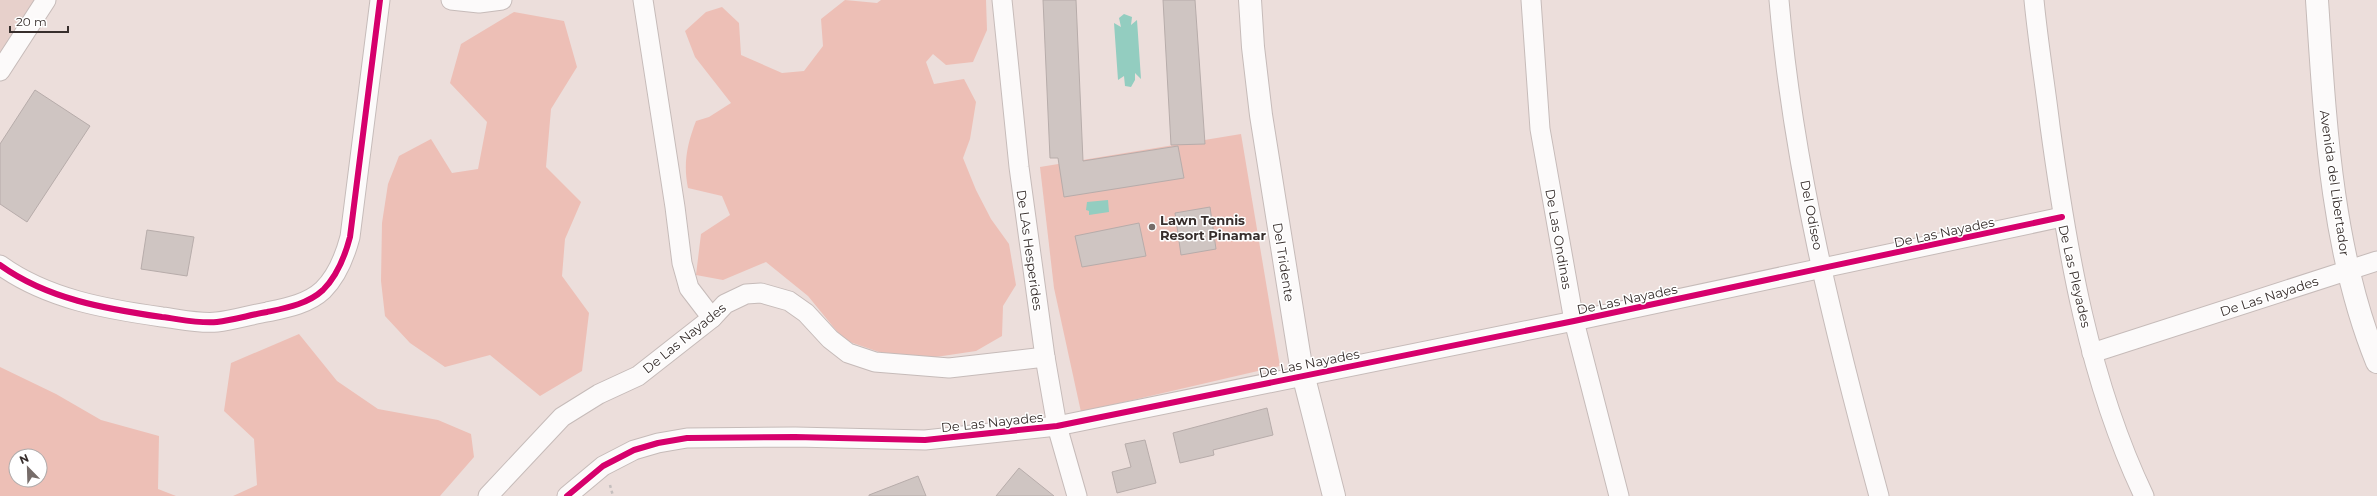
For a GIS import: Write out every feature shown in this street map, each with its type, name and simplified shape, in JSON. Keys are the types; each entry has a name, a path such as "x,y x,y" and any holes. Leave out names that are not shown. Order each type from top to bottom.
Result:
{"main road":[{"name":"Del Tridente","path":"1250,0 1253,47 1261,116 1302,375 1334,496"},
{"name":"Avenida del Libertador","path":"2317,0 2325,119 2347,271 2377,362"}],"street":[{"path":"0,71 46,0"},
{"path":"0,265 11,273 57,295 111,310 178,319 216,322 284,308 308,301 323,290 334,275 345,254 350,237 380,0"},
{"path":"451,0 479,3 502,0"},
{"path":"643,0 674,200 682,263 689,288 712,318"},
{"name":"De LAs Hesperides","path":"1002,0 1019,166 1045,357 1057,426 1077,496"},
{"name":"De Las Ondinas","path":"1531,0 1540,129 1574,321 1619,496"},
{"name":"Del Odiseo","path":"1779,0 1793,121 1823,269 1857,417 1879,496"},
{"name":"De Las Pleyades","path":"2034,0 2062,217 2092,353 2131,469 2144,496"},
{"name":"De Las Nayades","path":"567,496 603,466 634,450 687,438 926,440 1057,426 1302,375 1574,321 2062,217"},
{"name":"De Las Nayades","path":"2092,353 2377,261"},
{"name":"De Las Nayades","path":"488,496 562,417 599,394 638,376 712,318 725,304 746,294 761,293 789,301 806,313 830,339 848,353 874,362 949,368 1045,357"}],"shaded area":[{"path":"0,0 46,0 0,71"},
{"path":"845,0 877,3 881,0 986,0 987,30 973,62 946,65 933,54 926,62 934,84 964,79 976,102 970,139 963,158 976,190 991,219 1009,244 1016,285 1003,306 1002,336 976,351 929,358 882,353 844,340 808,296 766,262 723,280 696,275 701,234 730,215 722,196 688,188 686,162 688,146 696,121 709,117 731,103 695,57 685,31 706,12 722,7 739,23 741,55 782,73 804,71 823,46 821,19"},
{"path":"514,12 564,21 577,67 551,109 546,167 581,202 565,239 562,276 589,313 582,371 540,396 490,355 445,367 410,343 385,316 381,281 382,223 388,184 399,156 431,139 452,173 478,169 487,122 450,83 461,44"},
{"name":"Lawn Tennis Resort Pinamar","path":"1241,134 1280,366 1081,412 1054,288 1040,167"},
{"path":"299,334 337,381 378,409 438,420 471,434 474,457 440,496 233,496 257,485 254,439 224,411 231,363"},
{"path":"0,367 56,394 101,420 159,436 158,489 176,496 0,496"}],"water":[{"path":"1124,14 1132,17 1131,25 1137,20 1141,79 1135,73 1135,80 1131,87 1125,86 1124,76 1118,80 1114,23 1121,27 1119,18"},
{"path":"1108,200 1109,212 1089,215 1089,211 1086,210 1087,202"}],"building":[{"path":"1043,0 1076,0 1083,161 1178,146 1184,178 1064,197 1058,158 1050,158"},
{"path":"1163,0 1195,0 1205,144 1171,145"},
{"path":"35,90 90,126 27,222 0,204 0,144"},
{"path":"1210,207 1216,249 1181,255 1175,213"},
{"path":"1139,223 1146,256 1082,267 1075,236"},
{"path":"147,230 194,237 187,276 141,269"},
{"path":"1267,408 1273,435 1213,450 1214,455 1180,463 1173,433"},
{"path":"1145,440 1156,483 1117,493 1112,472 1131,467 1125,444"},
{"path":"1019,468 1054,496 996,496"},
{"path":"918,476 926,496 869,496 869,495"}],"cycle path":[{"path":"0,265 18,277 37,286 78,301 141,314 197,322 223,321 282,309 304,302 317,295 328,284 336,272 346,251 350,237 380,0"},
{"path":"567,496 603,466 634,450 658,443 687,438 795,437 925,440 1057,426 1574,321 2062,217"}],"place":[{"name":"Lawn Tennis Resort Pinamar","path":"1152,227"}]}
